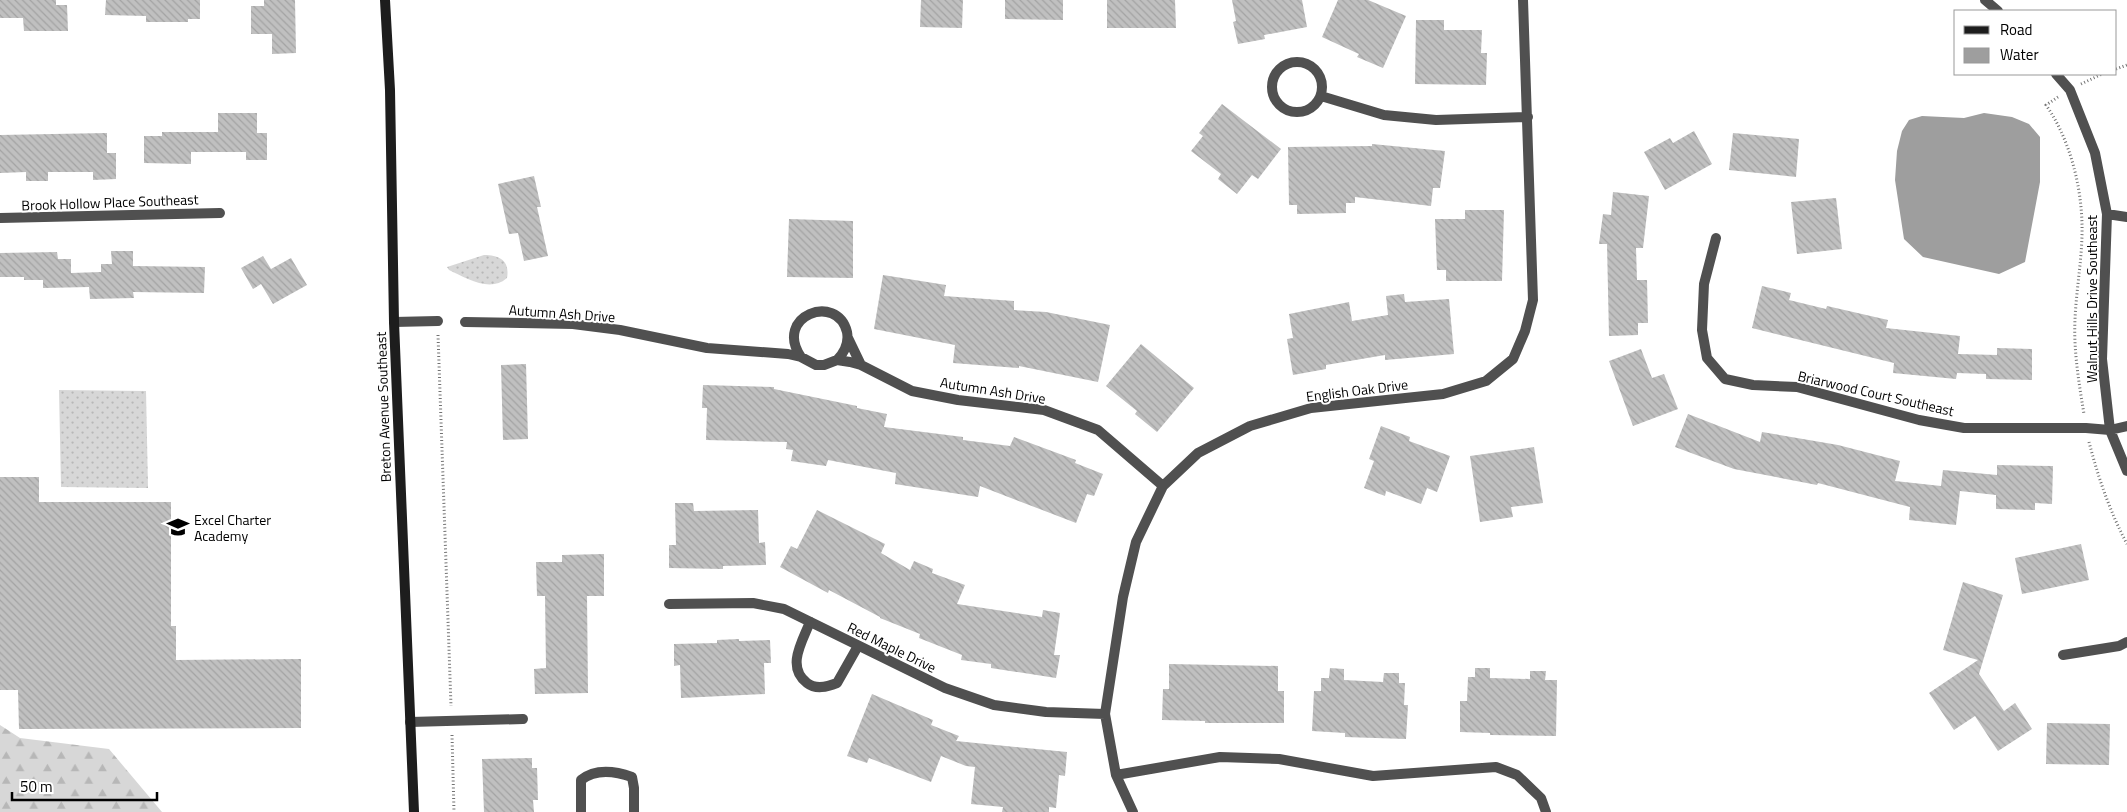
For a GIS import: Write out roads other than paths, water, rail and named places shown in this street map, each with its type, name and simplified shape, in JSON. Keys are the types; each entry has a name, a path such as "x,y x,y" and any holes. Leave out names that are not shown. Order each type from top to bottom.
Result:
{"main road":[{"name":"Breton Avenue Southeast","path":"386,0 390,90 394,322 414,812"}],"street":[{"name":"English Oak Drive","path":"1133,812 1116,775 1105,714 1123,597 1136,542 1163,486 1198,454 1250,426 1311,408 1443,394 1486,381 1513,359 1525,331 1533,300 1523,0"},
{"path":"1985,0 1997,10"},
{"path":"1296,62 1306,64 1314,69 1320,77 1322,86 1321,96 1316,104 1308,110 1288,111 1280,106 1274,98 1272,88 1274,79 1279,70 1287,65 1296,62"},
{"name":"Walnut Hills Drive Southeast","path":"2057,75 2070,90 2095,153 2107,214 2102,359 2110,430 2127,471"},
{"path":"1321,96 1384,115 1436,120 1528,117"},
{"name":"Brook Hollow Place Southeast","path":"0,218 220,212"},
{"path":"2107,214 2127,217"},
{"name":"Briarwood Court Southeast","path":"1716,238 1704,284 1702,330 1707,358 1725,379 1754,385 1798,387 1919,420 1964,428 2086,428 2110,430 2127,426"},
{"path":"801,357 796,349 794,332 804,317 820,311 836,316 846,329 848,338 861,365"},
{"path":"394,322 438,320"},
{"name":"Autumn Ash Drive","path":"465,322 573,324 620,330 707,348 775,352 801,357 816,364 824,365 837,360 861,365 912,391 958,400 1044,410 1098,430 1163,486"},
{"path":"837,360 846,346 848,338"},
{"path":"775,352 794,340"},
{"name":"Red Maple Drive","path":"669,604 753,603 784,609 945,688 994,706 1046,712 1105,714"},
{"path":"810,622 797,654 796,663 799,677 812,687 827,687 837,683 858,646"},
{"path":"2063,655 2119,646 2127,642"},
{"path":"410,722 523,719"},
{"path":"1116,775 1220,757 1280,760 1373,776 1496,767 1517,775 1541,798 1546,812"},
{"path":"581,812 581,780 587,775 600,772 618,772 632,777 634,812"}],"water":[{"path":"1984,113 2012,117 2029,124 2040,137 2040,182 2025,262 1999,274 1923,257 1904,239 1895,180 1897,151 1902,131 1909,120 1922,116 1964,118"}],"place":[{"name":"Excel Charter Academy","path":"178,527"}]}
